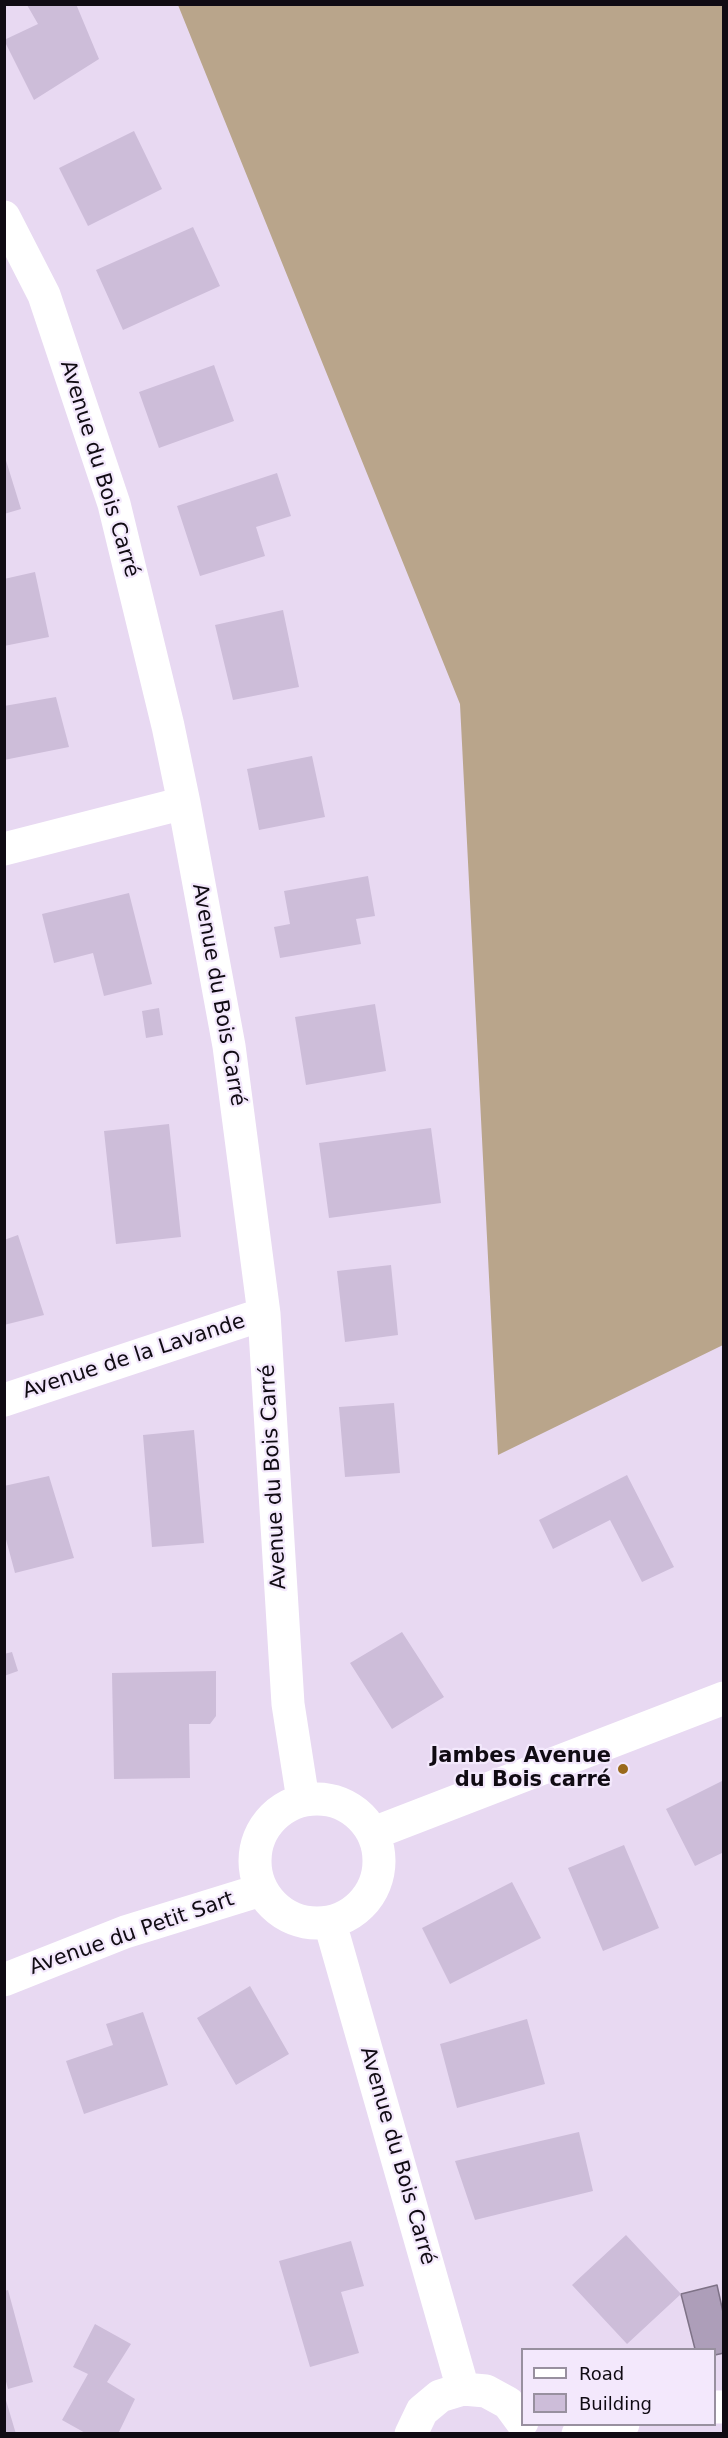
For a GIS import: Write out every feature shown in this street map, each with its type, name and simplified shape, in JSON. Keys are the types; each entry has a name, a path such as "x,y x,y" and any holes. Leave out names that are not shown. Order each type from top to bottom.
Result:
{"street":[{"name":"Avenue du Bois Carré","path":"4,217 44,295 114,504 168,726 230,1046 264,1314 288,1704 303,1800"},
{"path":"4,849 184,803"},
{"name":"Avenue de la Lavande","path":"4,1401 264,1314"},
{"path":"374,1833 723,1698"},
{"path":"303,1800 331,1800 356,1812 374,1833 380,1871 368,1896 363,1905 330,1923 303,1922 278,1911 261,1890 254,1853 270,1819 303,1800"},
{"name":"Avenue du Petit Sart","path":"4,1980 125,1932 261,1890"},
{"name":"Avenue du Bois Carré","path":"330,1923 463,2390"},
{"path":"411,2433 422,2411 440,2396 463,2390 486,2391 508,2403 521,2420"},
{"path":"578,2433 613,2426"}],"shaded area":[{"path":"178,5 723,5 723,1345 498,1455 460,704"},
{"path":"717,2285 723,2312 724,2353 716,2355 716,2348 695,2348 681,2294"}],"building":[{"path":"29,4 76,4 99,59 34,100 4,40 38,24 27,5"},
{"path":"134,131 162,189 88,226 59,168"},
{"path":"193,227 220,286 123,330 96,270"},
{"path":"214,365 234,421 159,448 139,392"},
{"path":"4,454 21,509 4,514"},
{"path":"277,473 291,516 256,527 265,556 200,576 177,506"},
{"path":"35,572 49,637 4,646 4,579"},
{"path":"283,610 299,687 233,700 215,625"},
{"path":"56,697 69,747 4,760 4,706"},
{"path":"312,756 325,817 259,830 247,769"},
{"path":"368,876 375,916 356,919 361,944 280,958 274,927 290,924 284,891"},
{"path":"129,893 152,984 104,996 93,953 54,963 42,914"},
{"path":"375,1004 386,1071 306,1085 295,1017"},
{"path":"159,1008 163,1035 146,1038 142,1011"},
{"path":"169,1124 181,1237 116,1244 104,1131"},
{"path":"431,1128 441,1203 329,1218 319,1143"},
{"path":"18,1235 44,1315 4,1325 4,1240"},
{"path":"391,1265 398,1335 345,1342 337,1271"},
{"path":"394,1403 400,1473 345,1477 339,1407"},
{"path":"194,1430 204,1543 152,1547 143,1435"},
{"path":"627,1475 674,1567 642,1582 610,1520 553,1549 539,1520"},
{"path":"49,1476 74,1558 15,1573 4,1532 4,1486"},
{"path":"402,1632 444,1697 392,1729 350,1663"},
{"path":"12,1652 18,1671 4,1676 4,1654"},
{"path":"216,1671 216,1716 210,1724 189,1724 190,1778 114,1779 112,1673"},
{"path":"724,1780 724,1852 695,1866 666,1809"},
{"path":"624,1845 659,1928 603,1951 568,1868"},
{"path":"512,1882 541,1938 450,1984 422,1928"},
{"path":"250,1986 289,2054 236,2085 197,2018"},
{"path":"143,2012 168,2085 84,2114 66,2061 113,2045 106,2024"},
{"path":"527,2019 545,2084 457,2108 440,2044"},
{"path":"579,2132 593,2191 475,2220 455,2161"},
{"path":"626,2235 681,2294 627,2344 572,2285"},
{"path":"351,2241 364,2286 341,2292 359,2353 310,2367 279,2261"},
{"path":"8,2290 33,2382 8,2389 4,2374 4,2291"},
{"path":"95,2324 131,2344 107,2382 135,2399 118,2434 87,2434 62,2420 88,2374 73,2367"},
{"path":"5,2397 16,2434 4,2434"}],"place":[{"name":"Jambes Avenue du Bois carré","path":"623,1769"}]}
